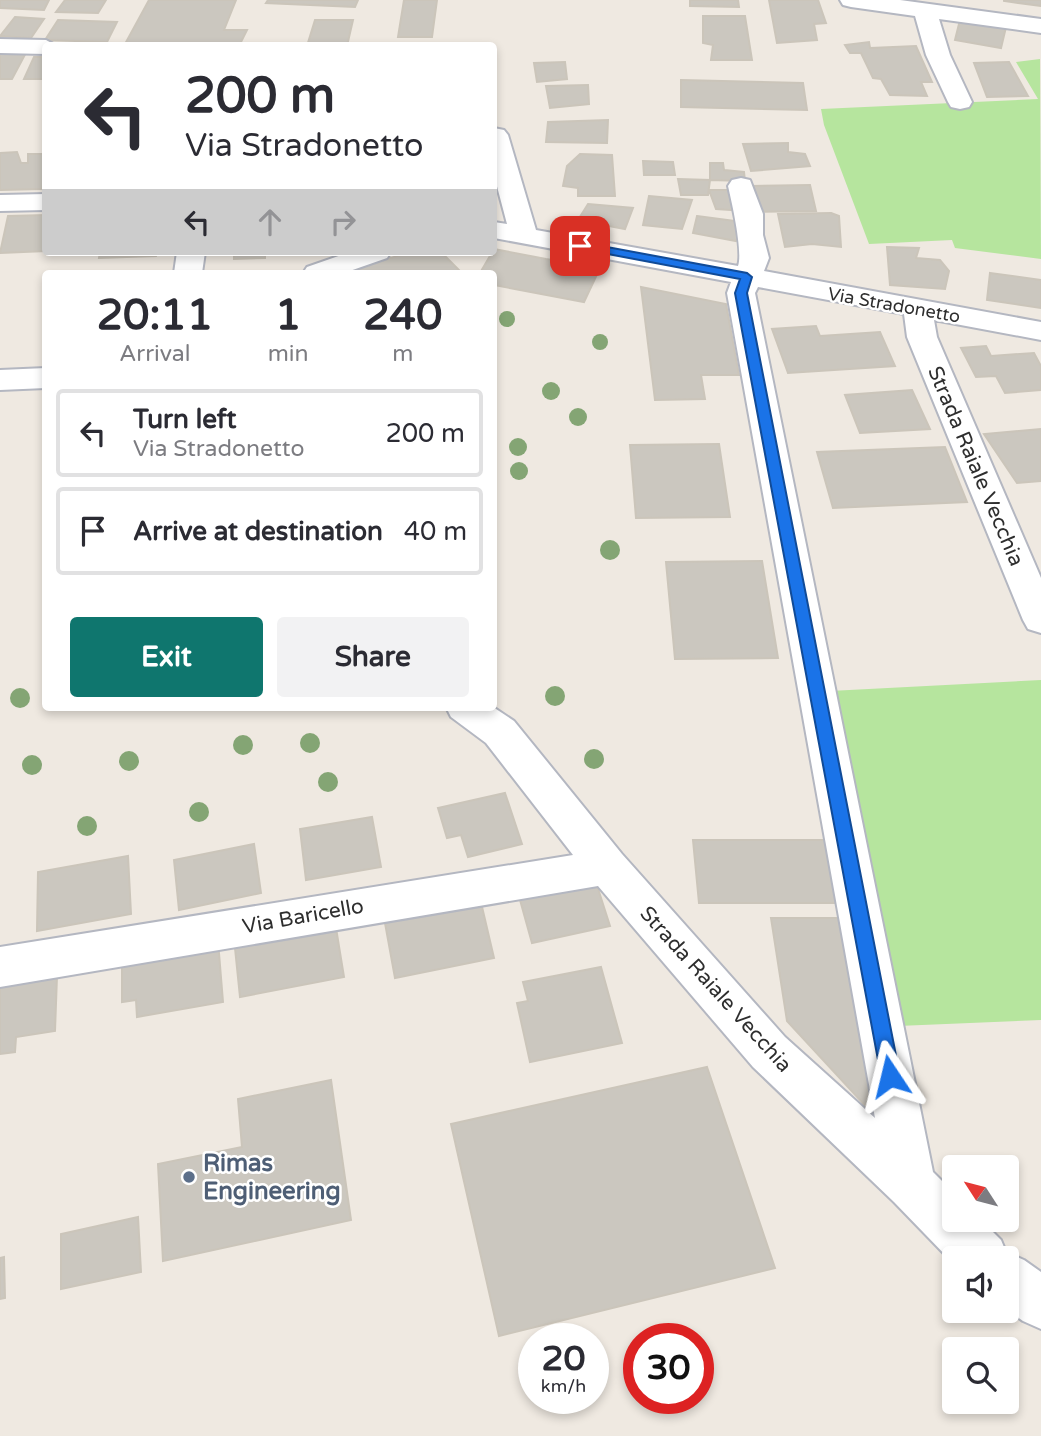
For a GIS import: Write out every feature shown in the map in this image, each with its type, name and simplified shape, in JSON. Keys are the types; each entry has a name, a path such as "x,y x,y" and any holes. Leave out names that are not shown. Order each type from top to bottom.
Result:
{"street":[{"path":"851,0 925,10 994,10 1041,26"},
{"path":"925,10 937,55 960,102"},
{"path":"0,46 42,47"},
{"path":"497,142 524,235"},
{"path":"741,186 749,214 749,235 755,258 741,293 911,1185"},
{"path":"0,203 42,202"},
{"name":"Via Stradonetto","path":"497,230 1041,331"},
{"path":"326,270 366,256"},
{"name":"Strada Raiale Vecchia","path":"918,309 922,337 1041,620"},
{"path":"0,380 42,378"},
{"name":"Strada Raiale Vecchia","path":"471,711 500,732 607,867 769,1052 911,1185 971,1246"},
{"name":"Via Baricello","path":"0,967 607,867"},
{"path":"1019,1287 1041,1303"}],"green space":[{"path":"1040,59 1041,259 955,248 952,240 869,244 824,125 821,109 1038,99 1016,62"},
{"path":"1041,680 1041,1020 898,1026 830,691"}],"building":[{"path":"0,0 49,0 44,10 0,8"},
{"path":"65,0 106,0 98,13 56,12"},
{"path":"149,0 236,0 224,30 247,30 241,42 126,42"},
{"path":"268,0 358,0 355,7 266,3"},
{"path":"404,0 437,0 432,37 398,37"},
{"path":"690,0 738,0 739,7 690,6"},
{"path":"769,0 818,0 826,23 814,24 817,40 777,43"},
{"path":"1041,0 1041,6 1004,1"},
{"path":"703,16 745,16 752,60 711,60 713,45 703,43"},
{"path":"15,17 44,19 31,38 0,36"},
{"path":"58,20 117,22 107,42 45,40"},
{"path":"315,20 353,20 348,42 308,42"},
{"path":"960,20 1006,27 1001,48 955,40"},
{"path":"869,42 870,48 916,46 932,82 921,82 927,96 890,95 881,79 873,78 861,53 850,53 845,45"},
{"path":"0,48 28,49 12,79 0,79"},
{"path":"34,57 42,57 42,79 24,79"},
{"path":"565,62 567,79 537,82 534,63"},
{"path":"1009,62 1028,96 987,97 974,63"},
{"path":"681,80 803,83 807,110 681,107"},
{"path":"588,85 589,104 550,108 546,86"},
{"path":"608,120 607,143 546,142 548,122"},
{"path":"788,143 788,152 805,154 810,166 751,171 743,144"},
{"path":"17,152 21,163 28,163 28,154 42,154 42,189 0,190 0,153"},
{"path":"580,154 612,155 615,196 578,196 578,188 563,186 567,166"},
{"path":"643,161 673,162 675,175 644,175"},
{"path":"710,163 723,163 724,170 744,172 745,181 710,180"},
{"path":"678,179 710,180 708,195 681,195"},
{"path":"810,185 816,211 752,212 751,186"},
{"path":"709,190 736,190 745,211 716,209"},
{"path":"649,196 692,200 682,229 643,225"},
{"path":"588,204 633,208 625,229 578,220"},
{"path":"831,213 839,216 841,247 812,244 785,247 778,214"},
{"path":"42,215 42,251 0,253 8,216"},
{"path":"697,216 743,222 736,241 693,233"},
{"path":"887,247 919,248 916,258 940,260 949,271 945,289 890,285"},
{"path":"497,250 600,268 584,302 497,286 497,270 482,270 490,256 497,256"},
{"path":"99,256 156,256 99,258"},
{"path":"234,256 265,256 265,258 234,259"},
{"path":"397,256 445,256 459,270 350,270"},
{"path":"990,273 1041,280 1041,308 987,300"},
{"path":"641,287 726,304 739,375 701,375 705,399 655,400"},
{"path":"816,326 820,336 880,332 895,366 788,373 772,329"},
{"path":"986,346 991,356 1034,353 1041,366 1041,390 1005,393 996,376 976,377 961,348"},
{"path":"912,390 930,429 860,433 845,395"},
{"path":"1041,429 1041,481 1017,483 984,434"},
{"path":"719,444 730,517 636,518 630,445"},
{"path":"945,447 967,502 833,508 817,452"},
{"path":"762,561 778,658 675,659 666,562"},
{"path":"505,793 522,844 468,857 461,835 447,838 438,808"},
{"path":"372,817 381,867 306,880 300,829"},
{"path":"693,840 832,840 842,903 699,903"},
{"path":"254,844 261,893 179,910 174,860"},
{"path":"128,856 131,914 37,931 38,872"},
{"path":"593,873 610,926 532,943 517,889"},
{"path":"479,894 494,958 395,978 383,912"},
{"path":"771,918 846,918 884,1110 871,1112 787,1021"},
{"path":"336,928 344,977 240,997 235,948"},
{"path":"218,941 223,1002 137,1017 136,1000 122,1002 122,959"},
{"path":"601,967 622,1043 530,1062 517,1003 528,1001 523,982"},
{"path":"57,976 55,1031 16,1037 15,1052 0,1054 0,985"},
{"path":"707,1067 775,1268 552,1323 518,1323 518,1331 499,1336 451,1124"},
{"path":"331,1080 351,1220 163,1261 158,1164 242,1147 238,1099"},
{"path":"138,1217 141,1272 61,1289 61,1234"},
{"path":"4,1257 5,1298 0,1299 0,1258"}],"place":[{"name":"Rimas Engineering","path":"189,1177"}],"route":[{"path":"580,246 747,277 741,293 890,1076"}]}
